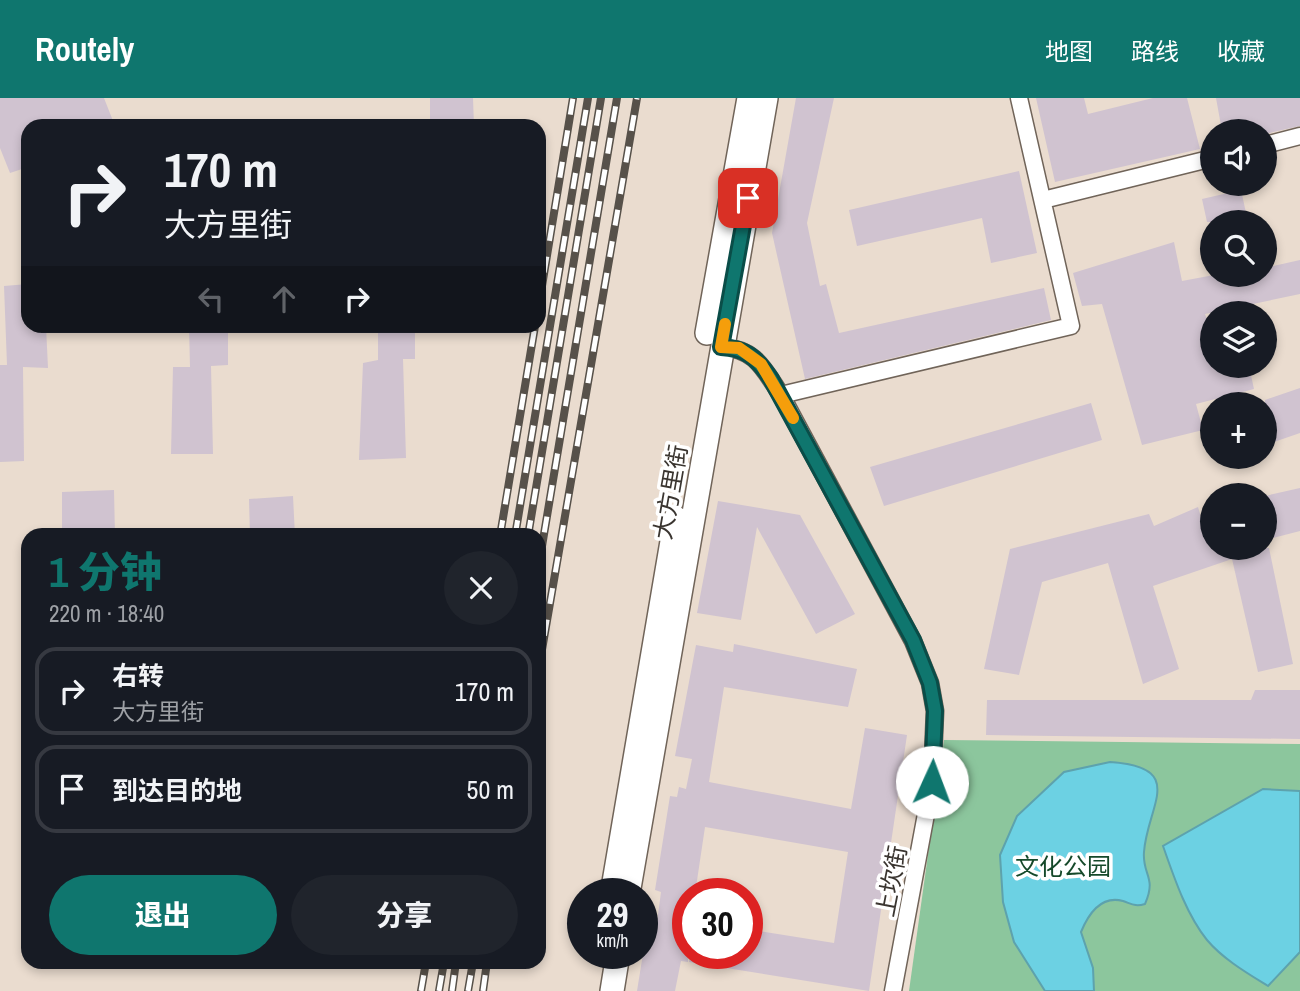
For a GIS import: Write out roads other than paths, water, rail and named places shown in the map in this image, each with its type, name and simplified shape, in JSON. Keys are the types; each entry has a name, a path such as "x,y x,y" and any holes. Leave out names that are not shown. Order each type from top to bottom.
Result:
{"main road":[{"name":"大方里街","path":"615,878 749,98"},
{"name":"大方里街","path":"631,878 766,98"},
{"path":"596,991 600,969"},
{"path":"612,991 616,969"}],"street":[{"path":"781,395 1071,326 1019,98"},
{"path":"1277,142 1300,136"},
{"path":"1043,200 1200,161"},
{"name":"上坎街","path":"721,347 739,348 761,364 781,395 913,640 930,683 935,711 932,782 893,991"}],"water":[{"path":"1110,762 1134,765 1149,772 1156,781 1155,805 1144,852 1150,888 1145,904 1108,901 1096,908 1087,919 1081,932 1093,968 1094,991 1045,991 1014,942 1003,902 1000,855 1017,816 1064,772"},
{"path":"1263,789 1300,791 1300,952 1268,986 1228,959 1207,940 1187,907 1163,846"}],"railway":[{"path":"546,262 573,98"},
{"path":"516,528 588,98"},
{"path":"529,528 601,98"},
{"path":"545,528 617,98"},
{"path":"546,626 637,98"},
{"path":"501,528 534,333"},
{"path":"421,991 425,969"},
{"path":"439,991 443,969"},
{"path":"452,991 455,969"},
{"path":"468,991 472,969"},
{"path":"483,991 486,969"}],"park label":[{"name":"文化公园","path":"1063,866"}]}
